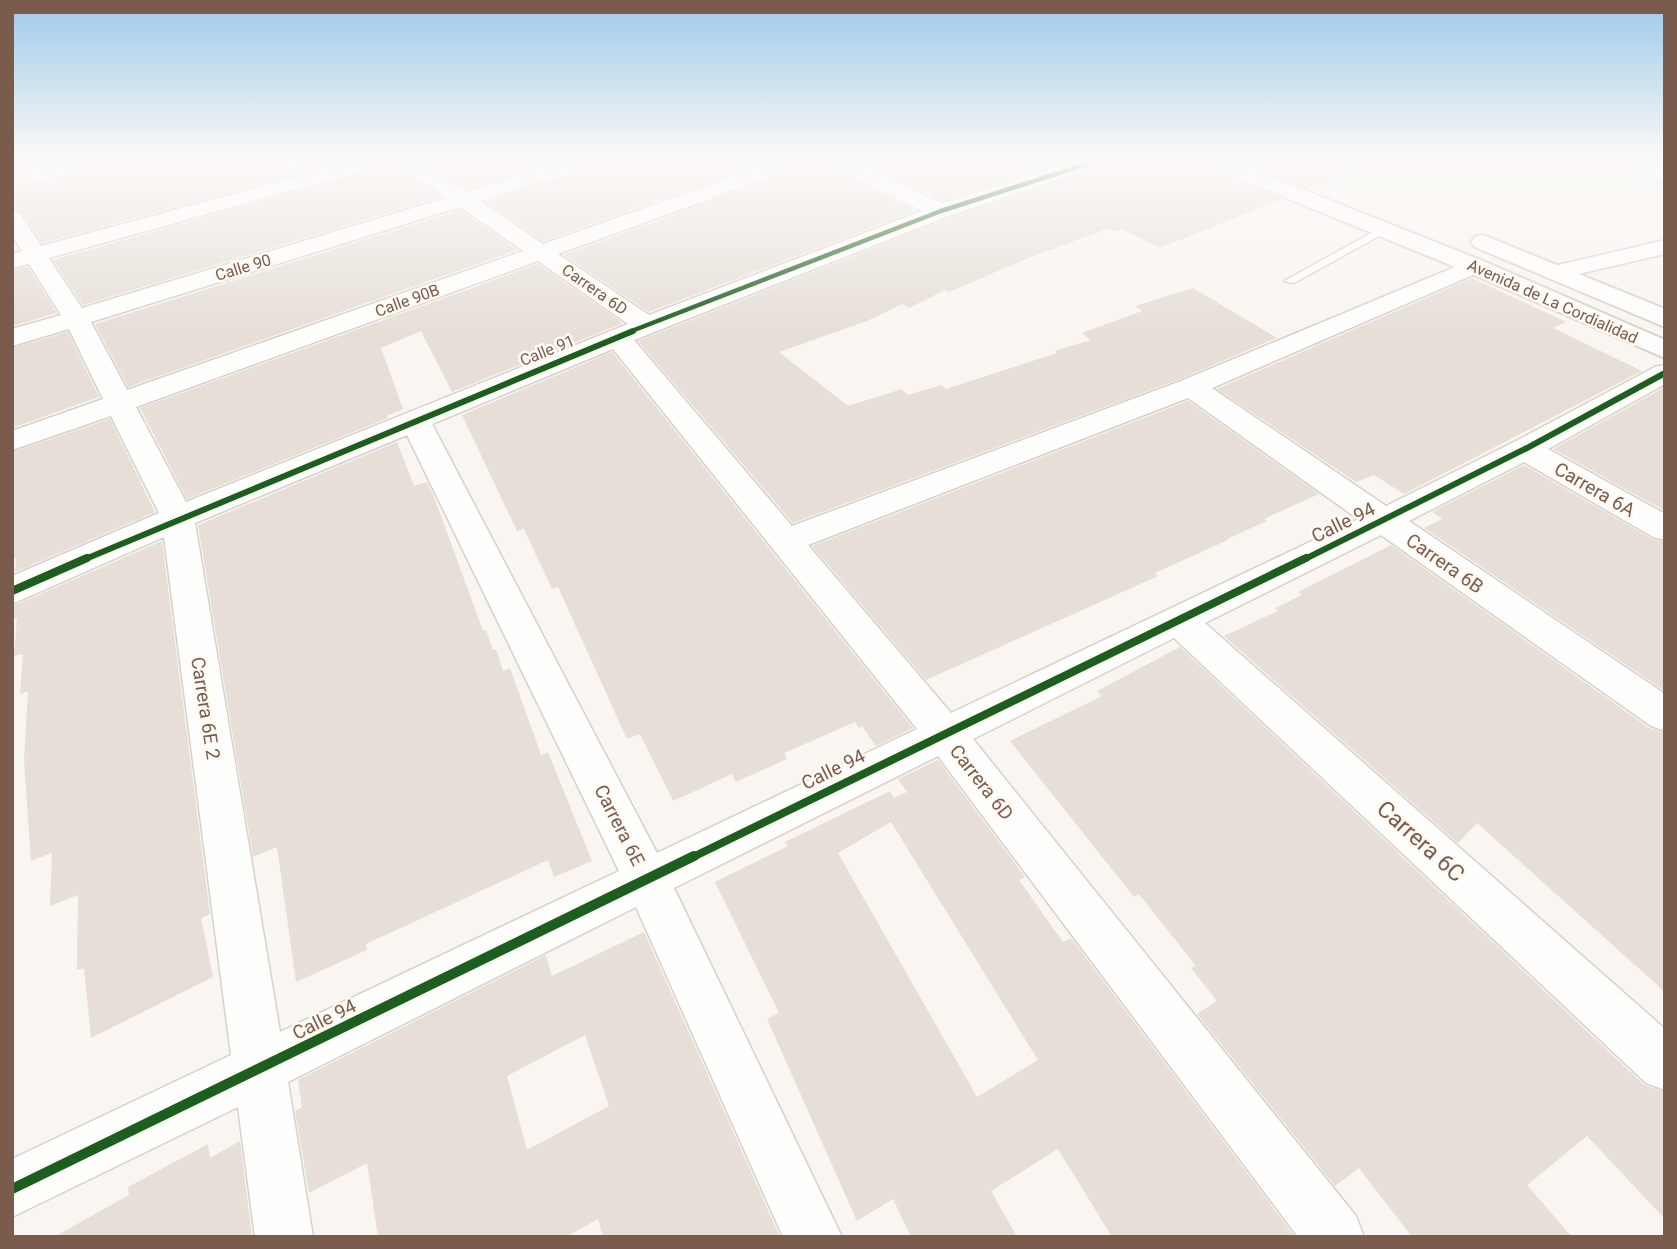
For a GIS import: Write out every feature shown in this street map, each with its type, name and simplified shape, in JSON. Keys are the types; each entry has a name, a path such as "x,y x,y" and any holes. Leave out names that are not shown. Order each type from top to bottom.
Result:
{"main road":[{"name":"Avenida de La Cordialidad","path":"1355,217 1474,266 1665,350"},
{"name":"Avenida de La Cordialidad","path":"1464,235 1665,319"}],"street":[{"path":"24,258 171,217"},
{"name":"Calle 90","path":"12,338 404,217"},
{"name":"Carrera 6D","path":"490,217 541,251 632,331 785,541 943,733 1335,1237"},
{"name":"Calle 90B","path":"12,442 637,217"},
{"name":"Calle 91","path":"12,591 178,518 632,331 925,217"},
{"name":"Carrera 6E 2","path":"12,218 24,258 76,318 178,518 284,1237"},
{"path":"1557,272 1665,247"},
{"path":"785,541 1191,387 1474,266"},
{"name":"Calle 94","path":"12,1189 1384,520 1525,449 1665,373"},
{"name":"Carrera 6B","path":"1191,387 1665,715"},
{"name":"Carrera 6E","path":"415,420 646,878 813,1237"},
{"name":"Carrera 6A","path":"1525,449 1665,529"},
{"name":"Carrera 6C","path":"1177,620 1665,1063"}],"lane":[{"path":"1290,281 1384,229"}],"building":[{"path":"25,217 138,217 42,243"},
{"path":"205,217 373,217 83,305 53,260"},
{"path":"437,217 470,217 517,250 128,387 95,324"},
{"path":"508,217 611,217 543,241"},
{"path":"667,217 898,217 649,312 564,255"},
{"path":"1236,217 1160,248 1122,229 1115,232 1109,228 949,292 945,290 909,308 902,304 867,321 779,352 848,406 902,389 908,395 942,385 946,389 1057,353 1055,351 1091,340 1082,333 1142,311 1135,306 1193,288 1277,338 1180,379 793,523 638,341 950,218"},
{"path":"538,264 623,323 452,392 421,331 381,348 403,409 387,416 388,418 187,499 140,408"},
{"path":"28,267 57,313 12,326 12,270"},
{"path":"1472,278 1566,322 1553,328 1642,371 1404,494 1374,475 1356,482 1217,389"},
{"path":"68,332 99,397 12,428 12,348"},
{"path":"612,352 913,728 876,746 862,726 859,728 855,722 784,753 787,759 736,782 732,774 673,801 640,734 627,739 558,587 552,589 524,529 517,531 462,415"},
{"path":"1665,387 1665,511 1553,449"},
{"path":"1188,401 1319,494 1155,573 1158,576 926,680 812,546"},
{"path":"110,419 155,512 15,572 16,558 12,560 12,452"},
{"path":"397,442 414,486 427,482 433,494 483,631 486,630 493,650 496,649 503,671 510,668 541,755 548,752 592,861 554,877 548,860 366,944 367,950 296,982 277,847 253,857 198,525"},
{"path":"1524,465 1652,539 1665,542 1665,691 1424,528 1442,519 1432,512"},
{"path":"162,541 210,914 201,918 213,977 91,1038 84,968 77,970 78,895 50,906 52,853 31,861 24,760 28,691 20,694 23,654 14,656 17,618 12,620 13,606"},
{"path":"1391,545 1649,728 1665,733 1665,992 1477,823 1458,843 1224,636 1278,611 1275,608 1302,595 1298,592"},
{"path":"1180,647 1644,1085 1665,1092 1665,1219 1587,1136 1527,1185 1572,1237 1412,1237 1359,1168 1335,1186 1197,1014 1217,1001 1191,968 1196,966 1139,894 1134,897 1010,741 1102,696 1097,691"},
{"path":"938,760 1025,877 1019,880 1063,942 1071,938 1295,1237 1112,1237 1058,1149 991,1191 1017,1237 911,1237 893,1199 857,1221 767,1019 779,1013 715,882 788,846 785,842 890,791 894,798 907,792 898,779","holes":["891,822 1038,1060 977,1097 838,853"]},
{"path":"644,932 780,1237 603,1237 598,1219 566,1237 378,1237 367,1163 309,1193 295,1111 302,1107 298,1080 546,955 552,976","holes":["585,1035 609,1106 527,1150 507,1076"]},
{"path":"240,1141 252,1237 54,1237 129,1195 128,1187 208,1144 210,1158"}],"cycle path":[{"path":"12,591 178,518 647,325 925,217"},
{"path":"12,1189 1384,520 1525,449 1665,373"}]}
